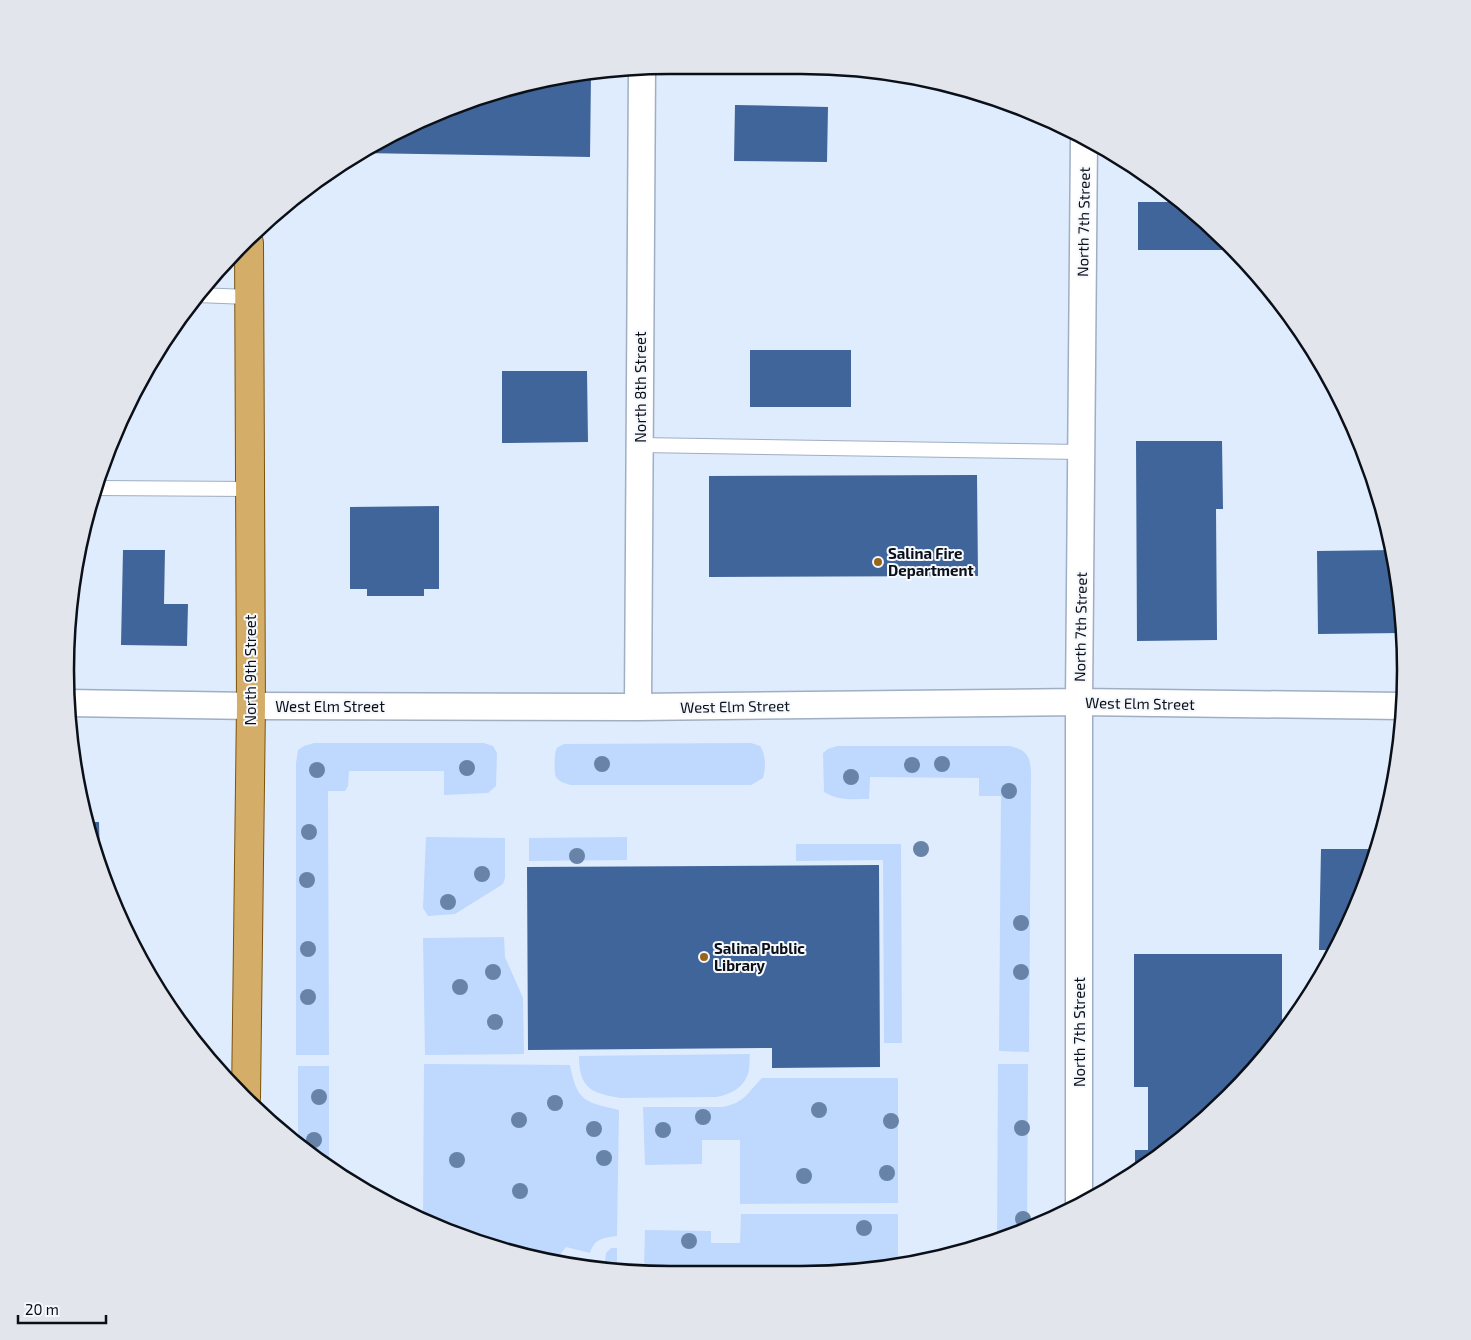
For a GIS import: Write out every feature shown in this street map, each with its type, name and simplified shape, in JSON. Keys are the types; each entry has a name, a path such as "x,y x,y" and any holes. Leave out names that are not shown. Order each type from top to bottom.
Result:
{"main road":[{"name":"North 9th Street","path":"246,1090 251,706 249,247"}],"street":[{"name":"North 8th Street","path":"638,707 642,75"},
{"name":"North 7th Street","path":"1078,1198 1079,702 1084,146"},
{"name":"West Elm Street","path":"75,703 251,706 638,707 1079,702 1396,706"}],"lane":[{"path":"207,295 249,297"},
{"path":"640,445 1081,452"},
{"path":"102,488 250,489"}],"shaded area":[{"path":"314,743 484,743 493,746 497,753 496,786 488,793 444,795 444,771 349,771 348,786 345,791 328,791 329,1055 296,1055 296,763 298,750"},
{"path":"751,743 760,746 765,765 763,778 751,785 570,785 559,780 555,775 556,750 564,744"},
{"path":"837,746 1010,746 1020,749 1028,757 1031,772 1029,1052 999,1051 1001,796 979,796 979,778 870,777 869,799 835,797 824,792 823,753"},
{"path":"426,837 505,838 505,878 503,884 455,914 428,916 423,908"},
{"path":"627,837 627,860 529,861 529,838"},
{"path":"796,844 901,844 902,1043 884,1043 883,860 796,861"},
{"path":"504,937 505,957 523,998 524,1054 425,1055 423,938"},
{"path":"750,1054 749,1072 743,1083 731,1093 716,1097 620,1098 601,1094 594,1091 584,1082 581,1075 579,1056"},
{"path":"424,1064 570,1065 576,1087 584,1098 598,1105 619,1110 617,1236 604,1238 597,1242 590,1253 566,1247 559,1256 516,1246 478,1235 423,1213"},
{"path":"998,1064 1028,1064 1027,1222 997,1233"},
{"path":"298,1066 329,1066 329,1159 298,1136"},
{"path":"762,1078 898,1078 898,1203 740,1204 740,1140 702,1140 702,1164 645,1165 643,1107 722,1107 741,1100"},
{"path":"741,1214 898,1214 898,1258 840,1265 644,1265 645,1230 711,1231 711,1243 740,1243"},
{"path":"611,1248 617,1248 617,1264 605,1262 606,1253"}],"building":[{"path":"591,79 590,157 373,153 406,135 478,105 554,85"},
{"path":"735,105 828,107 827,162 734,161"},
{"path":"1138,202 1170,202 1225,250 1138,250"},
{"path":"750,350 851,350 851,407 750,407"},
{"path":"502,371 587,371 588,442 502,443"},
{"path":"1136,441 1222,441 1223,509 1216,509 1217,640 1137,641"},
{"path":"977,475 978,576 709,577 709,476"},
{"path":"439,506 439,589 424,589 424,596 367,596 367,589 350,589 350,507"},
{"path":"123,550 165,550 164,604 188,604 187,646 121,645"},
{"path":"1385,550 1396,633 1318,634 1317,551"},
{"path":"94,822 99,822 100,843"},
{"path":"1321,849 1370,849 1352,898 1336,934 1327,950 1319,950"},
{"name":"Salina Public Library","path":"879,865 880,1067 772,1068 772,1048 528,1050 527,867"},
{"path":"1134,954 1282,954 1282,1022 1223,1092 1164,1143 1135,1164 1135,1150 1148,1150 1148,1087 1134,1087"}],"place":[{"name":"Salina Fire Department","path":"878,562"},
{"name":"Salina Public Library","path":"704,957"}]}
